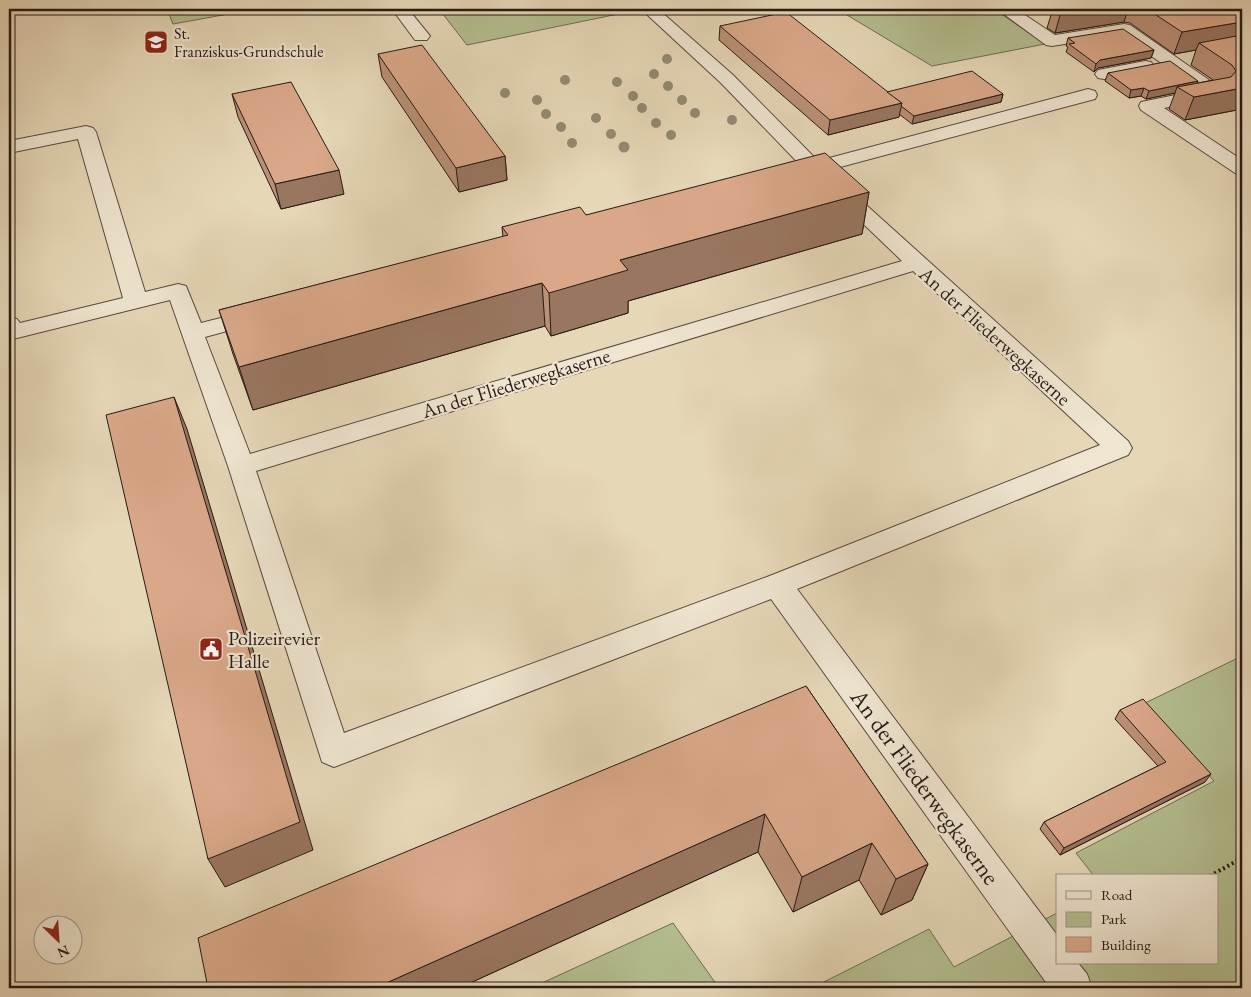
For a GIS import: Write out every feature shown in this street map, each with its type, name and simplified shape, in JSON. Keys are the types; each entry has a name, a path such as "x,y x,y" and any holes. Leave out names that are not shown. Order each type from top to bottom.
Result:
{"street":[{"path":"400,9 421,36"},
{"path":"649,9 727,80 804,170 917,263"},
{"path":"1005,9 1052,41 1124,30 1216,93 1148,106 1242,169"},
{"path":"1104,74 1197,56"},
{"path":"804,170 1088,95"},
{"path":"9,147 86,132 136,302"},
{"name":"An der Fliederwegkaserne","path":"917,263 1119,448 777,586 334,752 241,466 917,263"},
{"path":"9,324 10,333 178,291 241,466"},
{"path":"192,334 278,310"},
{"name":"An der Fliederwegkaserne","path":"777,586 1073,988"}],"path":[{"path":"1214,874 1242,858"}],"green space":[{"path":"167,9 232,9 234,13 173,24"},
{"path":"439,9 632,9 633,11 467,45"},
{"path":"837,9 994,9 1045,44 932,66"},
{"path":"1242,656 1242,988 812,988 929,929 954,967 1056,914 1056,964 1218,964 1218,874 1092,874 1076,853 1214,781 1143,704"},
{"path":"673,923 719,988 531,988"}],"building":[{"path":"1057,9 1081,9 1061,12"},
{"path":"1147,9 1239,9 1242,11 1242,22 1182,32"},
{"path":"786,12 902,103 830,120 720,26"},
{"path":"1123,29 1154,50 1100,60 1096,64 1069,44 1075,43 1068,38"},
{"path":"1242,35 1242,88 1194,97 1177,87 1231,77 1236,71 1232,65 1199,43"},
{"path":"422,45 505,156 456,168 378,54"},
{"path":"1170,61 1198,81 1149,91 1144,88 1131,90 1108,73"},
{"path":"972,71 1003,94 914,116 901,106 902,103 887,92"},
{"path":"291,82 339,170 275,184 232,94"},
{"path":"825,153 869,192 620,260 628,270 549,293 542,283 239,367 219,310 508,235 502,227 580,207 586,215"},
{"name":"Polizeirevier Halle","path":"174,397 300,822 208,859 106,415"},
{"path":"806,686 928,864 896,879 872,843 802,877 765,814 375,988 208,988 198,938"},
{"path":"1143,699 1211,774 1064,848 1044,822 1166,762 1120,710"}],"place":[{"name":"St. Franziskus-Grundschule","path":"156,42"},
{"name":"Polizeirevier Halle","path":"211,649"}]}
